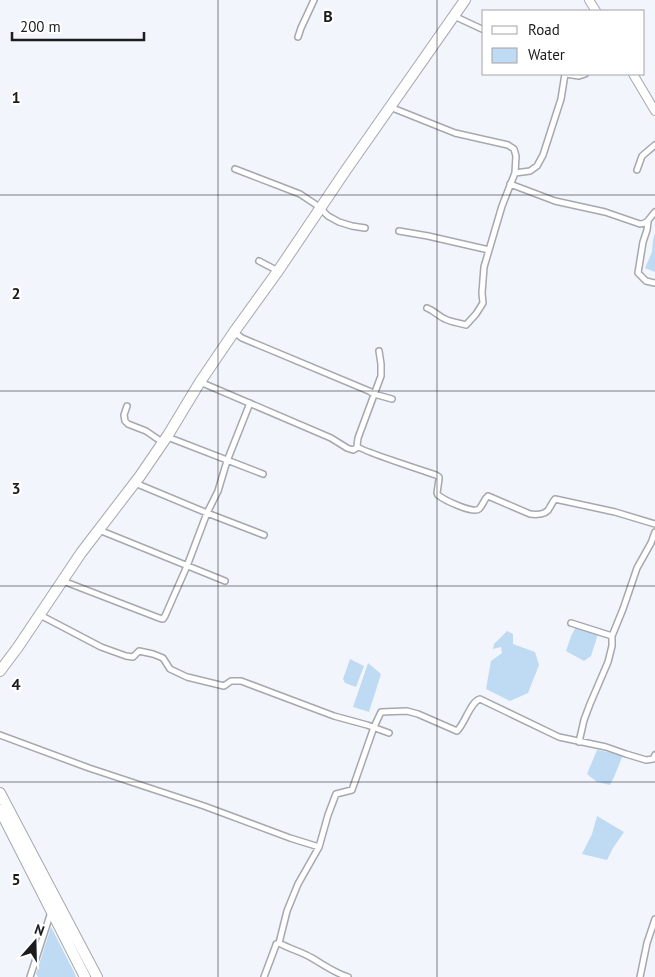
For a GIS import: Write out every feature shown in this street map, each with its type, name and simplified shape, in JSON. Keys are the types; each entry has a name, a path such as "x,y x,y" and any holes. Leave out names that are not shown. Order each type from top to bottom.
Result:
{"highway":[{"path":"0,671 81,553 135,482 234,332 465,0"},
{"path":"0,793 97,977"},
{"path":"0,810 84,977"}],"main road":[{"path":"634,75 655,111"}],"street":[{"path":"298,38 313,1"},
{"path":"454,16 482,29"},
{"path":"514,173 530,171 537,166 543,155 561,99 565,75"},
{"path":"390,107 455,133 508,145 514,149 516,156 514,173 484,267 483,304 466,325 446,320 437,315 434,310 427,308"},
{"path":"637,170 642,156 655,145"},
{"path":"235,169 300,194 321,208 328,216 339,222 365,228"},
{"path":"510,184 555,201 604,212 640,224 648,222"},
{"path":"655,212 648,222 638,273 646,280 655,283"},
{"path":"399,231 489,250"},
{"path":"258,261 278,271"},
{"path":"234,332 242,338 374,394 392,399"},
{"path":"358,447 358,438 381,376 379,350"},
{"path":"200,382 331,438 347,448 353,450 358,447"},
{"path":"62,581 163,619 166,616 207,513 218,491 227,461 250,403"},
{"path":"127,406 124,415 125,421 128,424 263,474"},
{"path":"358,447 436,475 439,479 438,496 472,510 476,511 488,496 536,515 545,513 550,509 555,499 615,512 655,524"},
{"path":"135,482 264,535"},
{"path":"99,530 226,581"},
{"path":"579,742 584,720 608,662 612,646 612,636 637,568 655,532"},
{"path":"40,615 101,647 126,656 133,657 139,651 153,654 163,658 170,669 187,676 224,686 231,682 241,681 334,716 389,733"},
{"path":"572,624 612,636"},
{"path":"264,977 276,944 279,944 287,911 298,884 319,847 336,794 352,790 381,712 407,711 429,718 457,731 474,702 480,698 560,737 606,747 646,760 653,759 655,755"},
{"path":"0,736 319,847"},
{"path":"30,977 51,911"},
{"path":"640,977 647,943 655,919"},
{"path":"279,944 312,958 348,977"}],"water":[{"path":"655,233 655,272 645,268 652,252"},
{"path":"576,627 598,634 591,656 584,661 566,651"},
{"path":"507,631 513,634 513,644 535,652 539,665 528,693 510,701 486,689 491,661 502,653 501,647 493,649 494,644"},
{"path":"350,659 364,666 356,687 345,683 343,679"},
{"path":"368,663 381,674 369,712 353,707"},
{"path":"597,750 623,755 610,785 597,782 587,774"},
{"path":"597,816 624,832 607,860 582,854 592,834"},
{"path":"51,927 76,977 38,977 36,974"}]}
